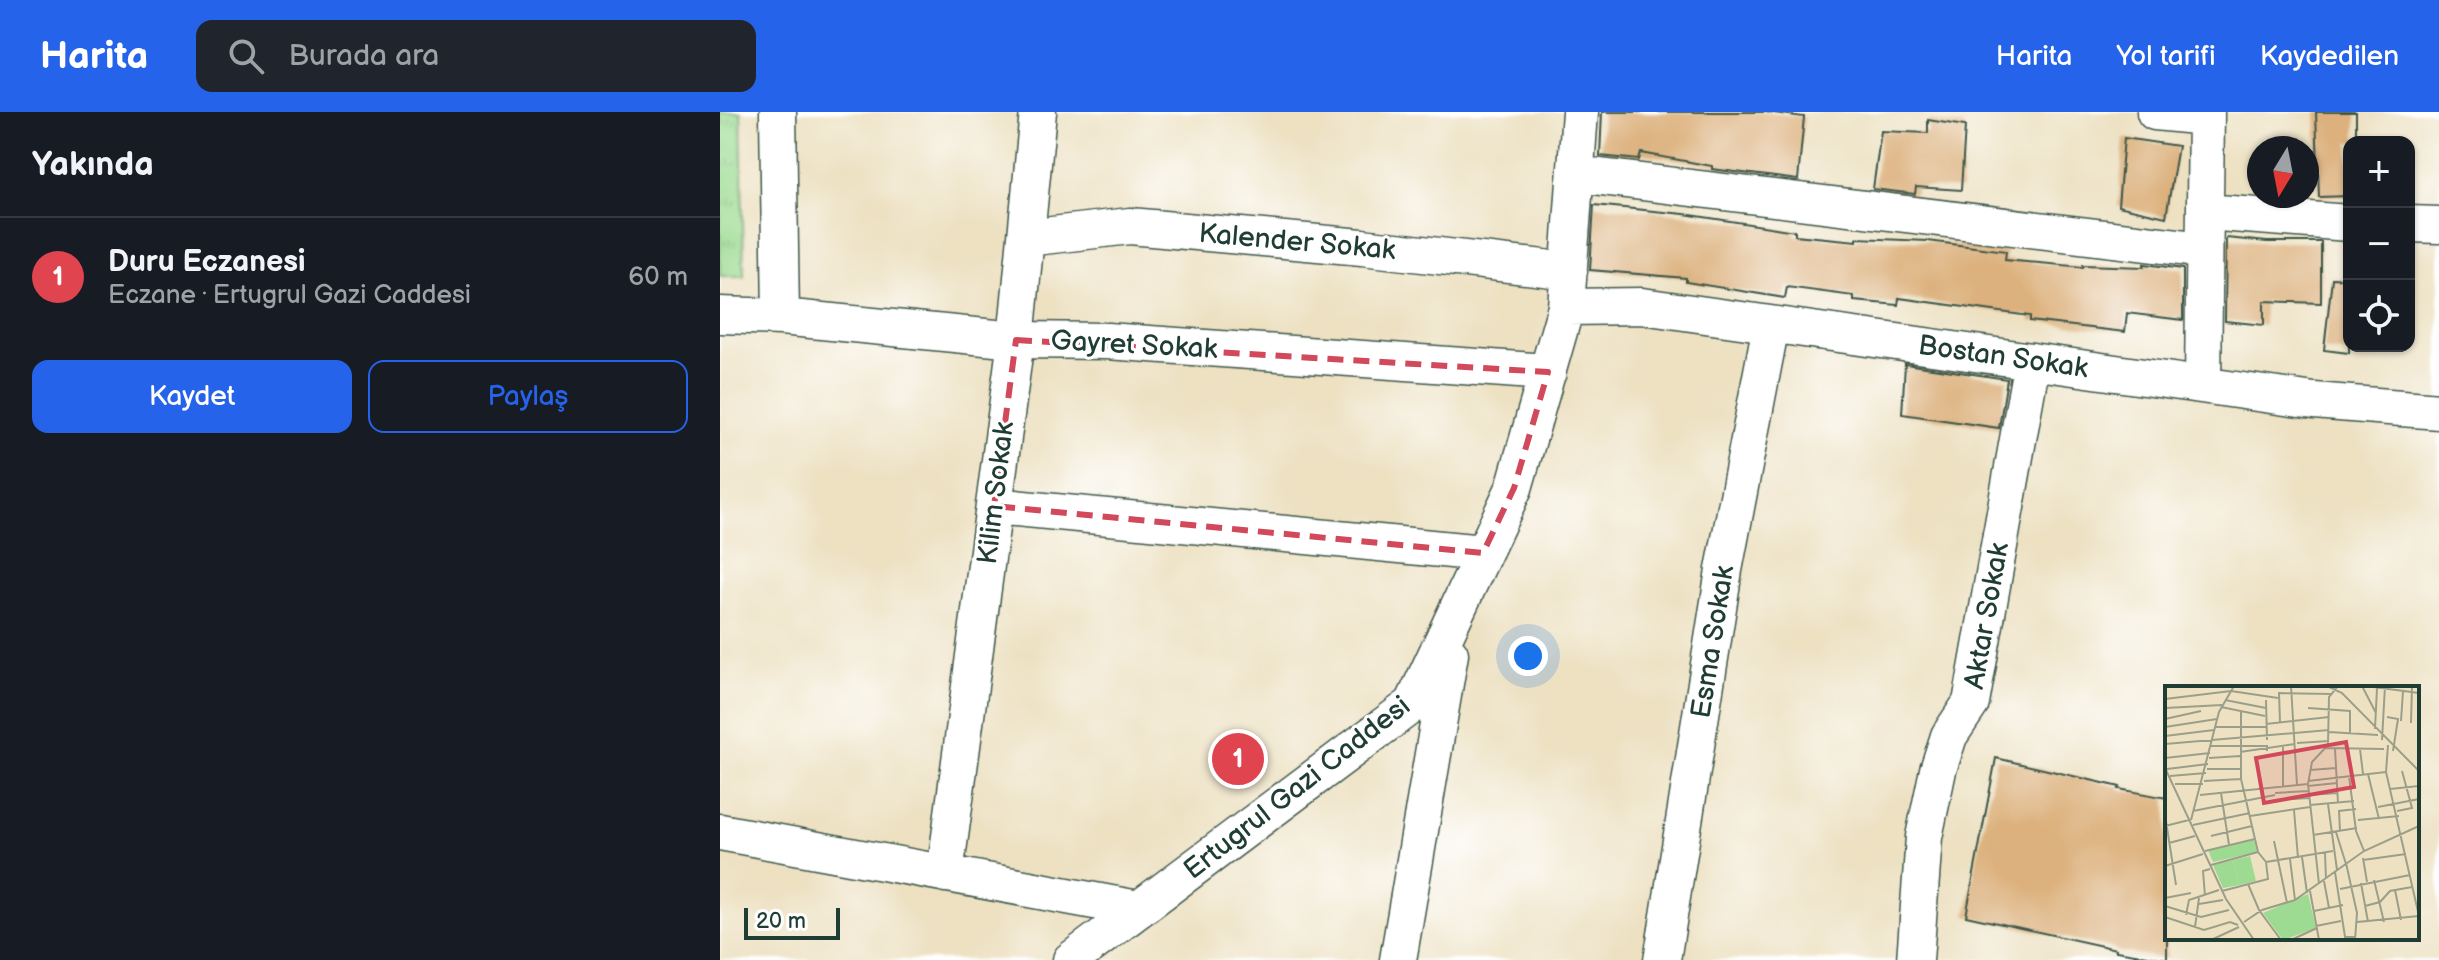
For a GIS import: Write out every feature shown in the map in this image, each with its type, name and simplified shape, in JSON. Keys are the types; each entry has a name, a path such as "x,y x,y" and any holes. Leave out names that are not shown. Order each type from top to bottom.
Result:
{"street":[{"path":"778,112 781,317"},
{"name":"Kilim Sokak","path":"945,874 1016,340 1038,112"},
{"name":"Ertugrul Gazi Caddesi","path":"1071,960 1413,704 1514,488 1548,372 1566,307 1580,112"},
{"path":"2155,112 2206,115 2203,385"},
{"path":"1576,174 2204,250"},
{"path":"2205,212 2343,223"},
{"path":"2415,224 2439,225"},
{"name":"Kalender Sokak","path":"1026,238 1130,226 1362,247 1569,271"},
{"name":"Bostan Sokak","path":"1566,307 1642,306 2314,401 2439,411"},
{"name":"Gayret Sokak","path":"720,315 781,317 1016,340 1107,341 1548,372"},
{"name":"Esma Sokak","path":"1662,960 1724,570 1771,325"},
{"name":"Aktar Sokak","path":"1915,960 1924,837 1938,770 1949,736 1971,703 2032,361"},
{"path":"994,506 1483,553"},
{"path":"1398,960 1458,607"},
{"path":"720,832 1138,909"}],"highlighted area":[{"path":"1016,340 1548,372 1514,488 1483,553 994,506"}],"green space":[{"path":"720,112 741,112 744,276 720,276"}],"building":[{"path":"1602,112 1765,112 1804,117 1798,180 1712,169 1712,166 1641,153 1639,160 1600,156"},
{"path":"2316,112 2356,112 2356,136 2343,136 2343,196 2319,197"},
{"path":"1928,120 1965,126 1961,190 1916,187 1915,194 1873,189 1881,131 1928,133"},
{"path":"2124,138 2178,146 2166,217 2118,206"},
{"path":"1594,205 1684,214 1795,231 1795,235 1857,241 1857,238 1928,241 2006,251 2005,260 2083,267 2144,267 2144,264 2183,269 2183,320 2127,313 2125,332 2030,321 2030,316 1899,298 1898,305 1854,301 1854,296 1787,287 1785,298 1686,282 1686,278 1590,270"},
{"path":"2226,238 2321,242 2321,303 2264,301 2264,325 2225,321"},
{"path":"2332,278 2343,279 2343,352 2349,353 2324,350"},
{"path":"1905,364 2007,379 1999,428 1902,414"},
{"path":"1996,758 2165,798 2167,959 2116,951 1966,916"}],"place":[{"name":"Duru Eczanesi","path":"1238,759"}]}
